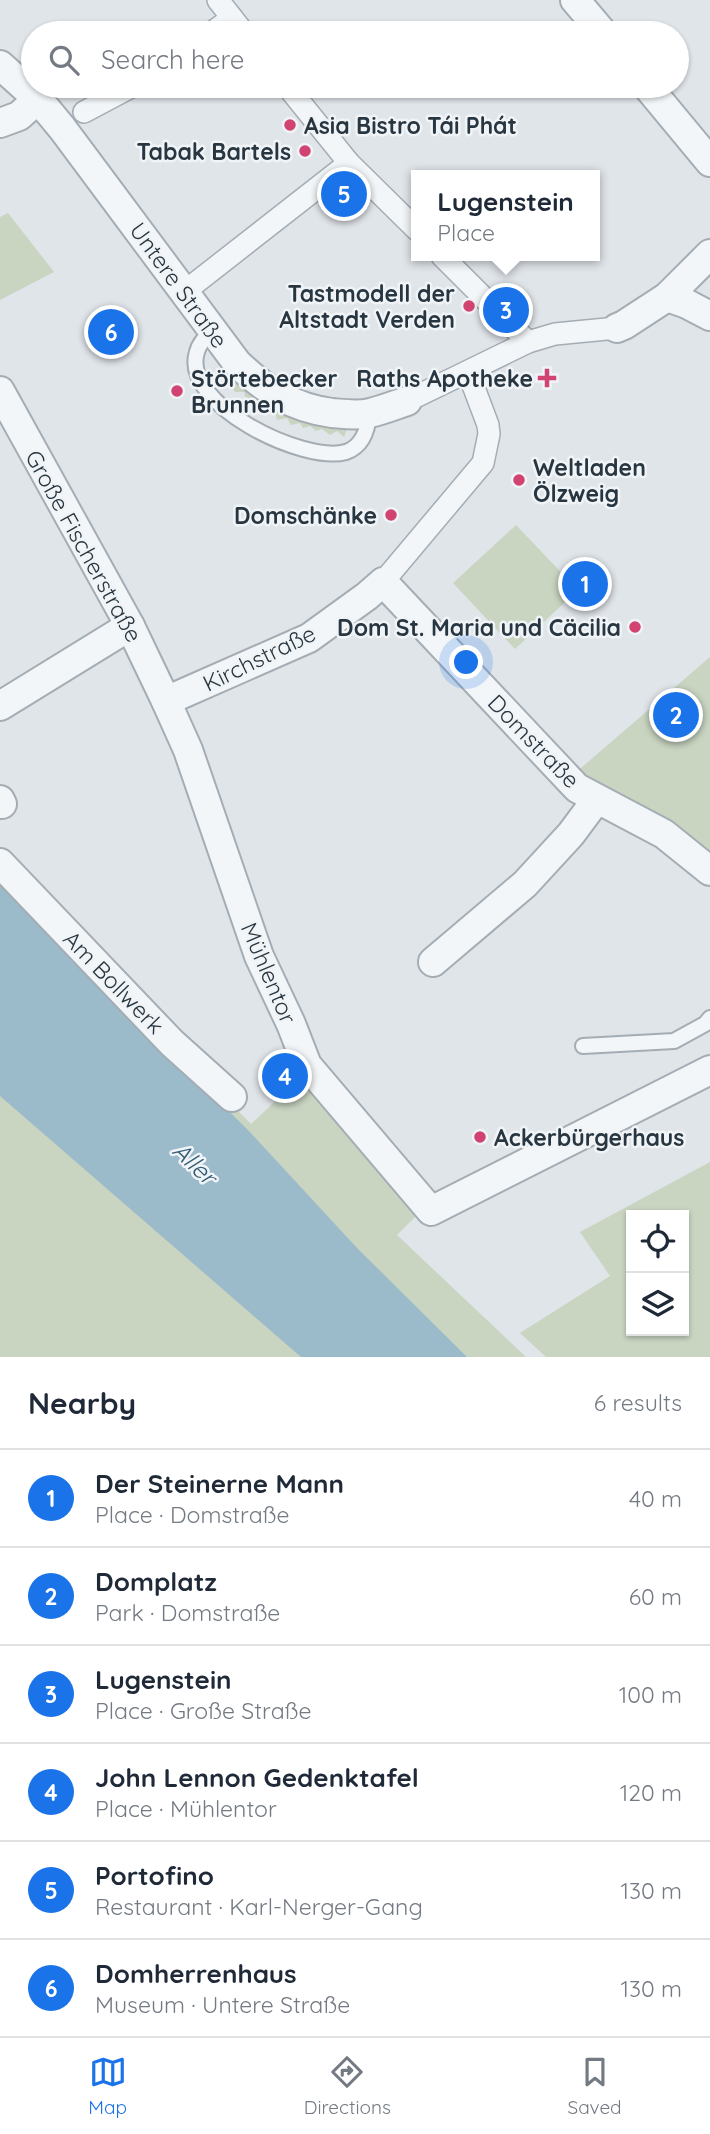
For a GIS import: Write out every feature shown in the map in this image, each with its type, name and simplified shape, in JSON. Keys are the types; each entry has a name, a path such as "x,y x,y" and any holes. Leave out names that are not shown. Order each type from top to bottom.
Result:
{"street":[{"path":"218,0 234,21"},
{"path":"575,0 593,21"},
{"name":"Untere Straße","path":"0,65 21,84"},
{"path":"84,112 110,98"},
{"path":"297,98 349,163 411,224"},
{"path":"657,98 710,162"},
{"path":"0,123 19,116 38,99"},
{"name":"Untere Straße","path":"38,99 95,170 212,331 237,363 255,380 282,398 320,411 348,415 369,413 407,401"},
{"path":"184,292 349,163"},
{"path":"407,401 528,342 555,334 624,325 667,297 710,254"},
{"path":"447,261 528,342"},
{"path":"667,297 710,316"},
{"path":"383,582 483,463 489,434 488,425 468,372"},
{"name":"Große Fischerstraße","path":"0,391 130,626 166,701"},
{"name":"Kirchstraße","path":"166,701 309,638 383,582"},
{"name":"Domstraße","path":"383,582 577,788 664,834 710,871"},
{"path":"0,706 130,626"},
{"name":"Mühlentor","path":"166,701 187,750 259,956 307,1065 431,1211 710,1070"},
{"path":"433,962 525,884 571,834 597,799"},
{"name":"Am Bollwerk","path":"0,863 172,1043 232,1097"}],"lane":[{"path":"212,331 201,343 196,354 196,370 201,383 229,412 263,434 328,454 346,452 363,438 368,428 369,413"},
{"path":"583,1046 674,1041 705,1024 710,1018"}],"green space":[{"path":"8,213 54,272 0,300 0,217"},
{"path":"226,371 268,405 310,422 347,429 344,437 337,431 330,435 322,429 316,431 310,426 303,428 300,423 291,425 287,418 277,420 275,412 267,414 264,405 258,406 255,398 246,400 244,392 235,392 230,384 221,384"},
{"path":"516,525 578,590 515,649 453,583"},
{"path":"710,657 710,859 574,774"},
{"path":"0,865 44,914 251,1124 303,1075 420,1212 397,1235 526,1357 0,1357"},
{"path":"710,1162 710,1357 546,1357 520,1333 610,1276 580,1232"}],"water":[{"name":"Aller","path":"0,877 247,1129 357,1248 467,1357 301,1357 0,1096"}],"place":[{"name":"Asia Bistro Tái Phát","path":"290,125"},
{"name":"Tabak Bartels","path":"305,151"},
{"name":"Portofino","path":"344,194"},
{"name":"Tastmodell der Altstadt Verden","path":"469,306"},
{"name":"Lugenstein","path":"506,310"},
{"name":"Domherrenhaus","path":"111,332"},
{"name":"Raths Apotheke","path":"547,378"},
{"name":"Störtebecker Brunnen","path":"177,391"},
{"name":"Weltladen Ölzweig","path":"519,480"},
{"name":"Domschänke","path":"391,515"},
{"name":"Der Steinerne Mann","path":"585,584"},
{"name":"Dom St. Maria und Cäcilia","path":"635,627"},
{"name":"Domplatz","path":"676,715"},
{"name":"John Lennon Gedenktafel","path":"285,1076"},
{"name":"Ackerbürgerhaus","path":"480,1137"}]}
